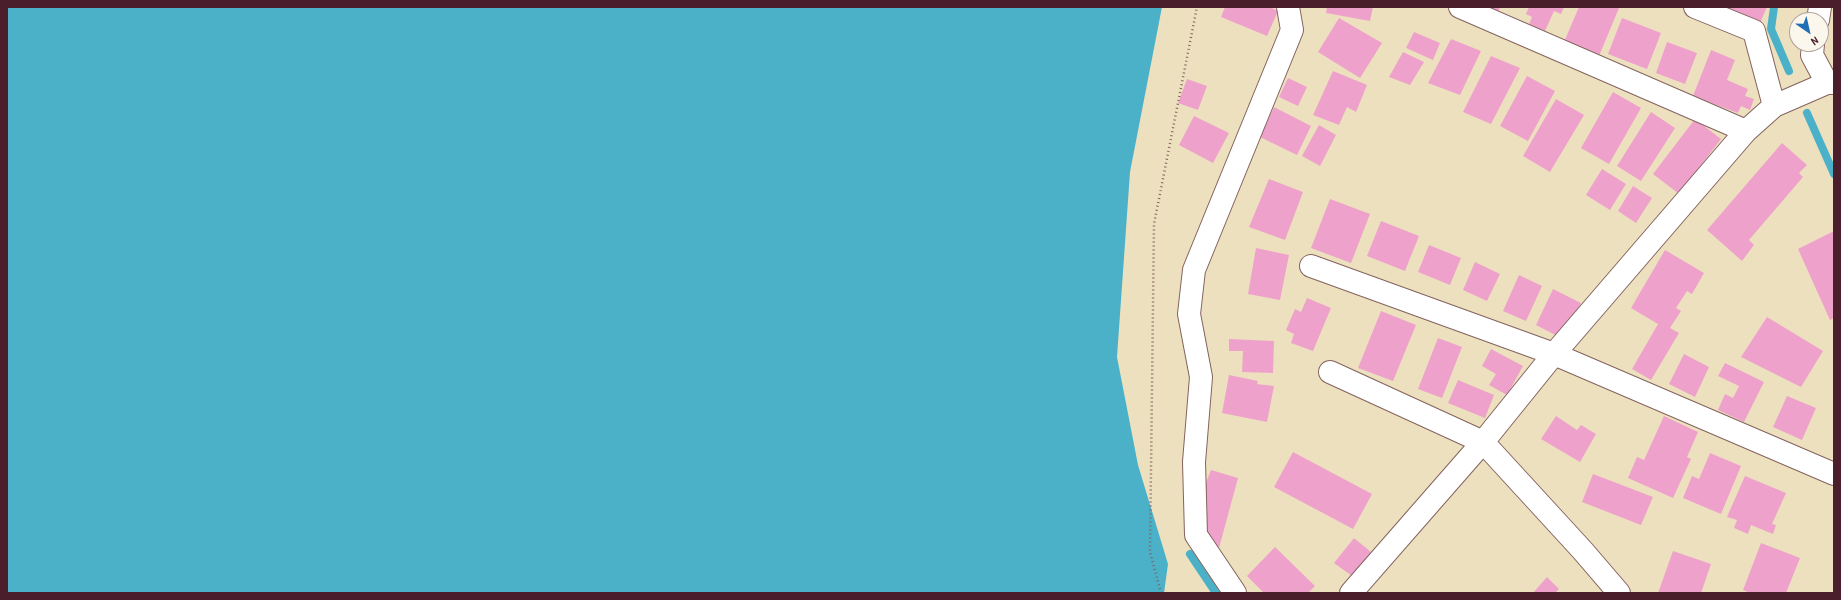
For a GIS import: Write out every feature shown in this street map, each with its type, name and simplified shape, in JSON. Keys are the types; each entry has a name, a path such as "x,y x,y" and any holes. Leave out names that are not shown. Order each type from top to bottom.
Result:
{"street":[{"path":"1235,593 1196,535 1194,462 1201,377 1189,314 1194,270 1292,30 1288,7"},
{"path":"1460,7 1746,131"},
{"path":"1695,7 1754,31 1774,106"},
{"path":"1351,593 1483,442 1554,354 1746,131 1774,106 1831,83 1812,54 1812,52"},
{"path":"1311,266 1554,354 1834,474"},
{"path":"1330,372 1483,442 1619,593"}],"path":[{"path":"1161,593 1150,552 1154,224 1197,7"}],"water":[{"path":"7,7 1162,7 1130,172 1117,357 1138,465 1168,564 1164,593 7,593"}],"building":[{"path":"1225,7 1270,7 1278,11 1267,36 1221,17"},
{"path":"1327,7 1373,7 1370,21 1326,13"},
{"path":"1482,7 1500,7 1498,13"},
{"path":"1529,7 1564,7 1561,14 1554,11 1545,31 1529,24 1532,17 1526,14"},
{"path":"1579,7 1619,8 1599,56 1564,42"},
{"path":"1721,7 1767,7 1760,23"},
{"path":"1339,18 1382,43 1360,78 1318,52"},
{"path":"1622,18 1661,33 1647,69 1608,54"},
{"path":"1414,32 1440,43 1433,60 1406,48"},
{"path":"1451,39 1481,51 1460,95 1428,83"},
{"path":"1667,42 1697,53 1685,84 1656,73"},
{"path":"1711,50 1735,60 1727,80 1748,89 1745,96 1754,99 1750,110 1741,106 1738,113 1693,96"},
{"path":"1403,52 1424,62 1410,85 1389,77"},
{"path":"1491,56 1520,68 1491,124 1463,112"},
{"path":"1333,71 1367,85 1356,112 1347,107 1339,125 1313,115"},
{"path":"1527,76 1555,91 1528,141 1500,126"},
{"path":"1288,78 1307,87 1298,106 1279,97"},
{"path":"1187,79 1207,86 1198,110 1178,103"},
{"path":"1613,92 1641,108 1609,164 1581,148"},
{"path":"1556,99 1584,115 1550,172 1523,156"},
{"path":"1274,107 1311,126 1297,155 1260,137"},
{"path":"1651,112 1675,128 1641,181 1617,166"},
{"path":"1194,116 1229,133 1213,163 1179,145"},
{"path":"1695,119 1721,139 1679,194 1653,174"},
{"path":"1319,125 1336,135 1320,166 1302,156"},
{"path":"1782,143 1807,165 1799,173 1803,177 1749,240 1754,245 1742,261 1707,230"},
{"path":"1602,169 1626,184 1610,210 1586,195"},
{"path":"1269,179 1303,192 1285,240 1249,227"},
{"path":"1633,186 1652,198 1636,223 1618,211"},
{"path":"1330,199 1370,214 1351,263 1311,248"},
{"path":"1381,221 1419,236 1405,271 1367,256"},
{"path":"1834,231 1834,318 1830,320 1798,249"},
{"path":"1429,245 1461,258 1450,285 1418,272"},
{"path":"1256,248 1289,255 1280,300 1248,294"},
{"path":"1665,250 1704,273 1692,294 1687,291 1676,308 1681,311 1670,328 1679,333 1651,380 1632,369 1658,324 1631,308"},
{"path":"1475,262 1500,274 1487,301 1463,290"},
{"path":"1519,275 1542,286 1526,321 1503,311"},
{"path":"1553,289 1581,303 1563,339 1536,325"},
{"path":"1307,298 1331,308 1313,351 1291,343 1294,334 1286,330 1295,309 1301,312"},
{"path":"1381,311 1416,325 1393,381 1358,368"},
{"path":"1767,317 1823,351 1801,387 1741,357"},
{"path":"1438,338 1462,347 1442,398 1418,389"},
{"path":"1229,339 1274,341 1273,373 1242,372 1243,351 1229,351"},
{"path":"1491,349 1523,366 1507,395 1489,385 1496,374 1482,366"},
{"path":"1684,354 1709,367 1695,397 1669,384"},
{"path":"1725,363 1764,382 1744,422 1718,410 1725,394 1733,398 1739,386 1718,376"},
{"path":"1229,375 1258,381 1257,384 1274,386 1267,422 1222,413"},
{"path":"1458,380 1494,395 1485,418 1448,403"},
{"path":"1787,396 1816,408 1802,440 1773,427"},
{"path":"1556,416 1577,430 1581,425 1596,434 1580,462 1541,439"},
{"path":"1664,416 1698,432 1687,457 1691,459 1673,498 1628,478 1637,457 1644,460"},
{"path":"1293,452 1372,494 1353,529 1274,487"},
{"path":"1710,453 1741,466 1721,514 1683,498 1692,476 1699,479"},
{"path":"1211,470 1238,478 1219,548 1205,532 1199,500"},
{"path":"1593,474 1653,497 1641,525 1582,502"},
{"path":"1745,476 1786,493 1772,524 1776,525 1773,534 1751,525 1748,534 1734,528 1737,520 1727,517"},
{"path":"1354,538 1371,552 1352,576 1334,563"},
{"path":"1761,543 1800,558 1786,593 1750,593 1743,590"},
{"path":"1275,547 1315,586 1308,593 1264,593 1247,576"},
{"path":"1673,551 1711,564 1701,593 1658,593"},
{"path":"1547,577 1559,589 1555,593 1533,593"}],"waterway":[{"path":"1774,7 1771,29 1789,71"},
{"path":"1807,113 1834,174"},
{"path":"1190,554 1216,593"}]}
